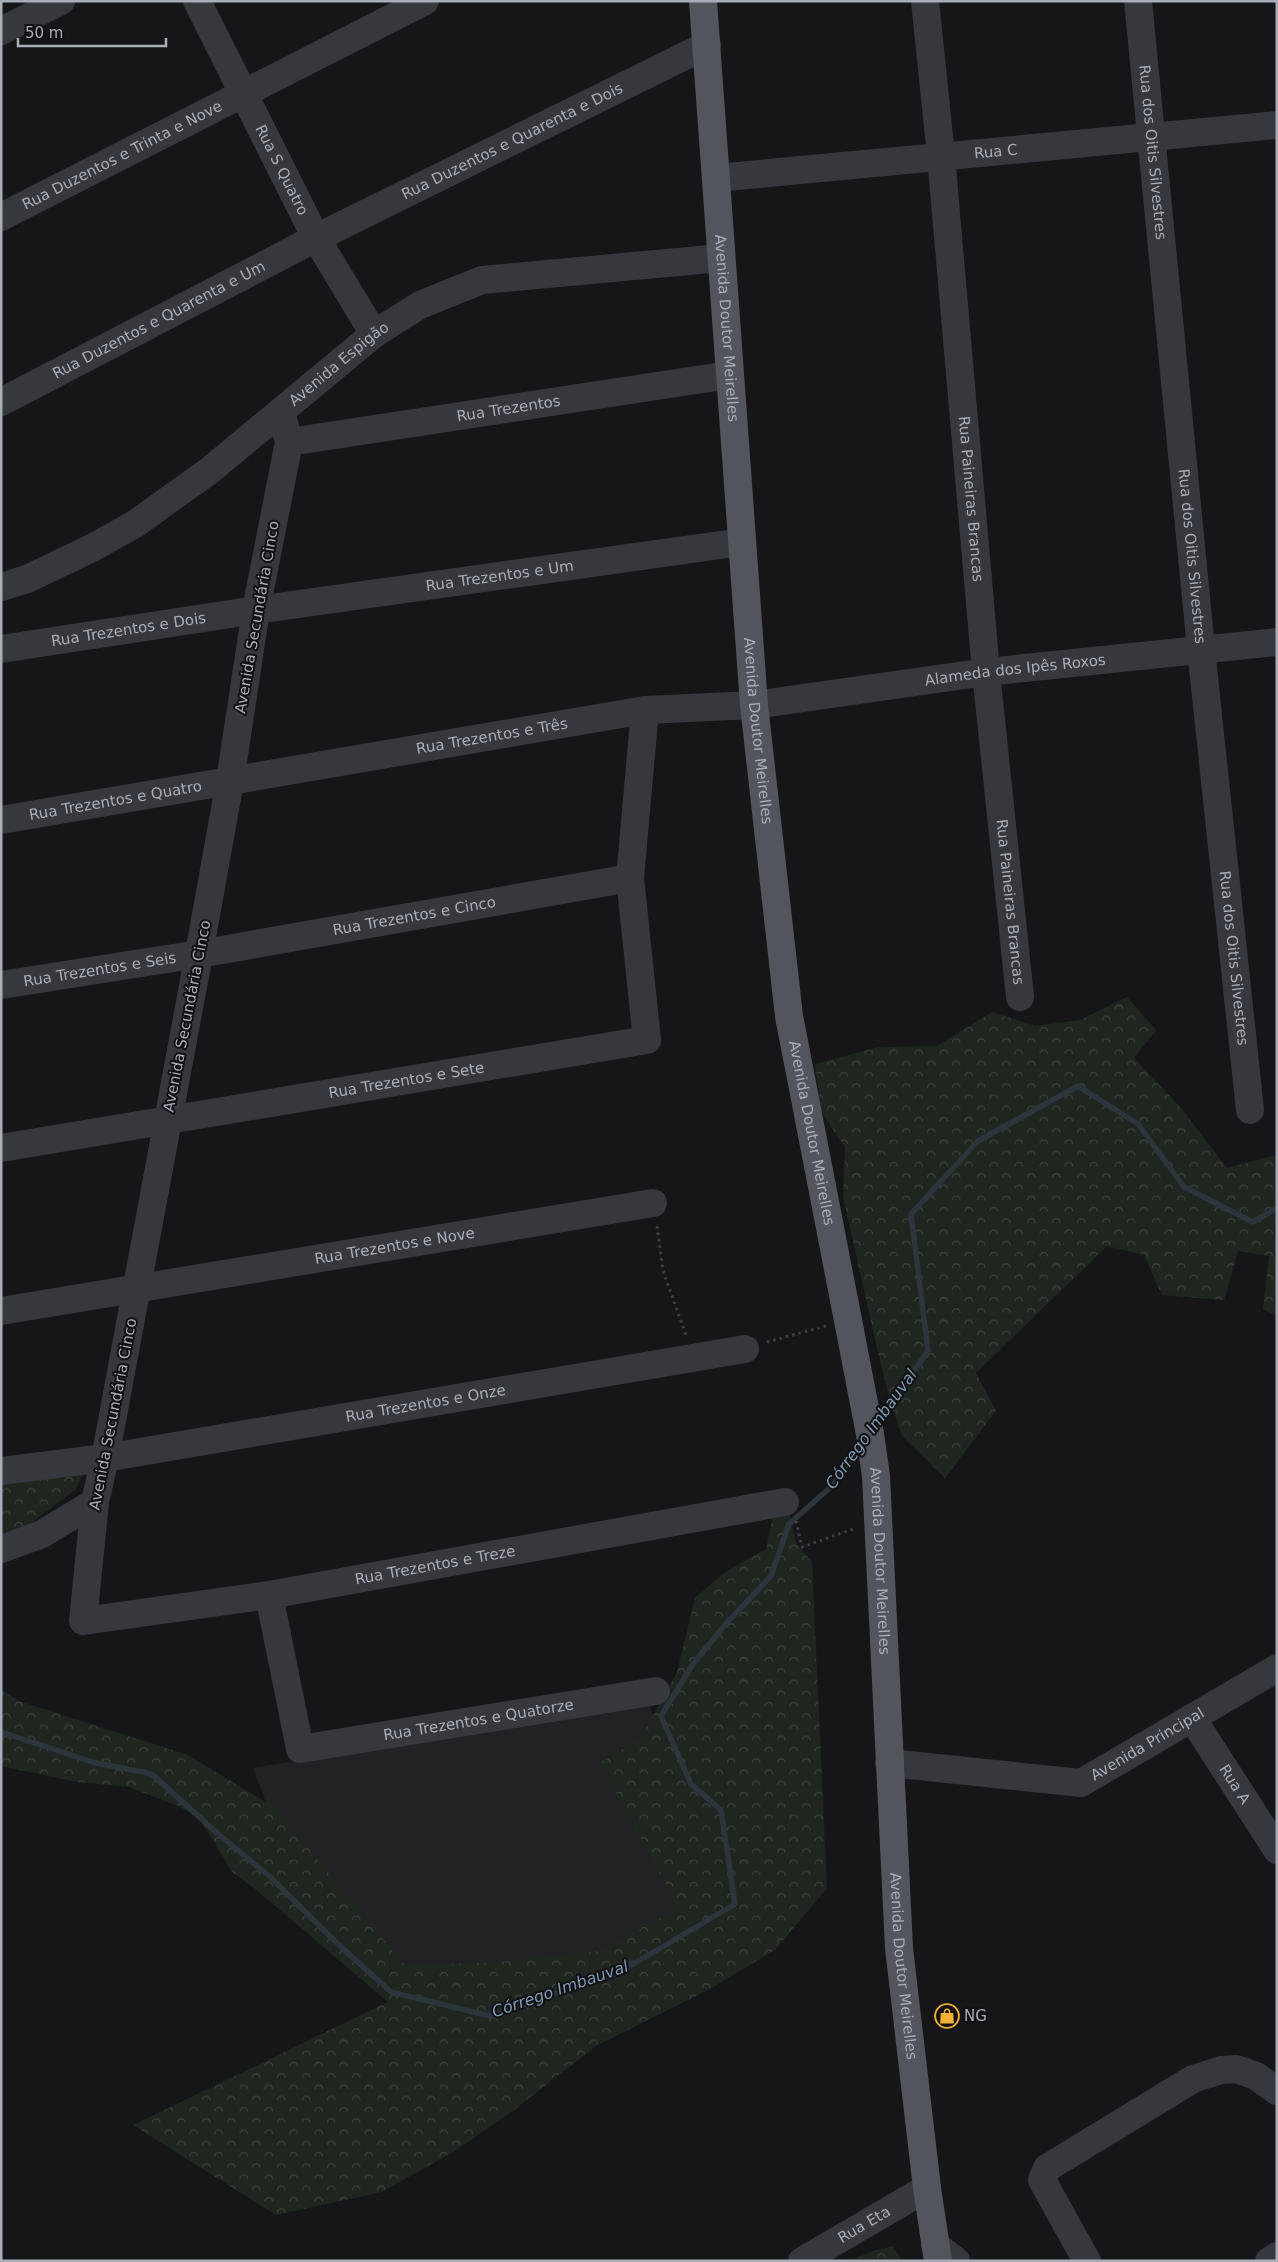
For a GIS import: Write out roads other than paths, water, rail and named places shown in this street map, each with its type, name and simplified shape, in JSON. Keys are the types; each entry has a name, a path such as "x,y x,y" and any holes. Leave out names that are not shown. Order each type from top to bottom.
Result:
{"main road":[{"name":"Avenida Doutor Meirelles","path":"703,1 754,705 789,1016 864,1403 876,1476 899,1948 927,2188 943,2256"}],"street":[{"path":"1,31 60,1"},
{"name":"Rua S Quatro","path":"197,1 316,238 374,334"},
{"name":"Rua Duzentos e Trinta e Nove","path":"1,217 425,1"},
{"name":"Rua Paineiras Brancas","path":"925,1 941,156 986,672 1020,997"},
{"name":"Rua dos Oitis Silvestres","path":"1138,1 1201,649 1250,1110"},
{"name":"Rua Duzentos e Quarenta e Dois","path":"316,238 707,45"},
{"name":"Rua C","path":"716,178 1277,125"},
{"name":"Rua Duzentos e Quarenta e Um","path":"1,402 316,238"},
{"name":"Avenida Espigão","path":"1,586 28,579 92,548 135,524 209,471 374,334 420,305 482,280 721,258"},
{"name":"Rua Trezentos","path":"289,442 729,375"},
{"name":"Avenida Secundária Cinco","path":"83,1620 95,1502 106,1458 199,954 230,781 256,610 289,442 281,412"},
{"name":"Rua Trezentos e Um","path":"256,610 742,542"},
{"name":"Rua Trezentos e Dois","path":"1,649 256,610"},
{"name":"Alameda dos Ipês Roxos","path":"754,705 986,672 1277,642"},
{"name":"Rua Trezentos e Três","path":"230,781 646,710 754,705"},
{"path":"630,878 646,710"},
{"name":"Rua Trezentos e Quatro","path":"1,820 230,781"},
{"name":"Rua Trezentos e Cinco","path":"199,954 630,878"},
{"name":"Rua Trezentos e Sete","path":"1,1148 167,1122 647,1040 630,878"},
{"name":"Rua Trezentos e Seis","path":"1,985 199,954"},
{"name":"Rua Trezentos e Nove","path":"1,1311 653,1203"},
{"name":"Rua Trezentos e Onze","path":"1,1471 106,1458 745,1349"},
{"path":"1,1549 42,1534 95,1502"},
{"name":"Rua Trezentos e Treze","path":"83,1620 269,1595 785,1502"},
{"name":"Rua Trezentos e Quatorze","path":"269,1595 300,1749 656,1691"},
{"name":"Avenida Principal","path":"889,1763 1082,1783 1277,1668"},
{"name":"Rua A","path":"1192,1718 1277,1850"},
{"path":"1087,2261 1042,2180 1047,2168 1193,2079 1221,2070 1236,2070 1256,2076 1277,2091"},
{"name":"Rua Eta","path":"802,2261 927,2188"},
{"path":"1269,2261 1277,2256"}],"waterway":[{"name":"Córrego Imbauval","path":"877,1423 928,1351 911,1214 978,1141 1078,1086 1138,1124 1184,1187 1253,1222 1277,1208"},
{"name":"Córrego Imbauval","path":"1,1732 96,1763 152,1774 217,1833 269,1876 340,1946 391,1992 490,2016 625,1969 735,1904 721,1810 691,1784 661,1716 693,1664 725,1625 771,1576 789,1524 833,1485 862,1444"}],"place":[{"name":"NG","path":"947,2016"}]}
